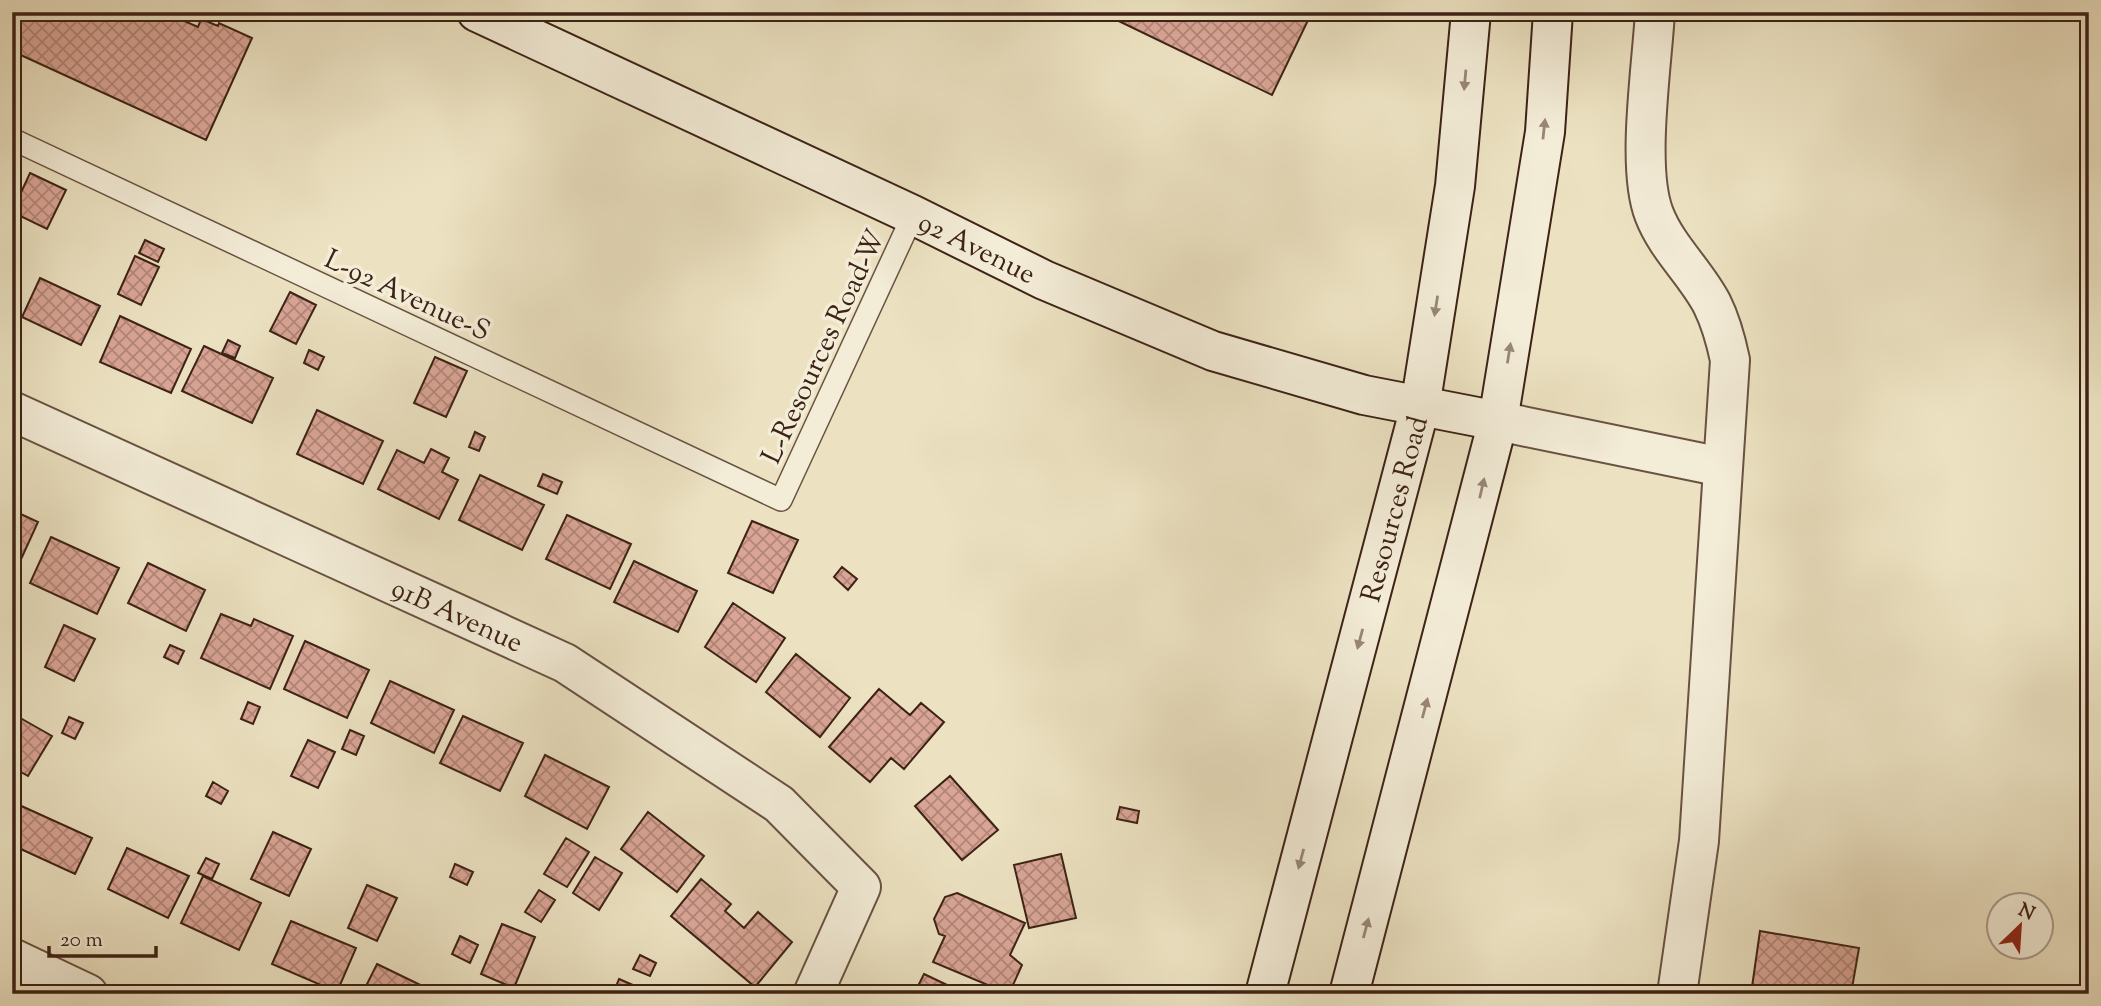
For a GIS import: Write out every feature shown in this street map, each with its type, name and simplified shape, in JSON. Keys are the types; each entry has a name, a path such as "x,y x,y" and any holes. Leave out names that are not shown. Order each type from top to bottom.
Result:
{"street":[{"name":"92 Avenue","path":"477,12 913,215 1044,280 1213,351 1304,379 1420,407 1722,467"},
{"name":"Resources Road","path":"1265,994 1420,407 1455,186 1471,12"},
{"path":"1349,994 1498,421 1545,132 1553,12"},
{"path":"1655,12 1647,186 1654,215 1711,302 1723,328 1730,360 1699,841 1677,994"},
{"name":"91B Avenue","path":"12,411 565,663 779,804 861,887 813,994"},
{"path":"12,958 88,994"}],"lane":[{"name":"L-92 Avenue-S","path":"12,139 781,500"},
{"name":"L-Resources Road-W","path":"781,500 913,215"}],"building":[{"path":"12,12 177,12 186,16 184,21 198,27 201,19 218,26 219,23 252,38 206,140 12,51"},
{"path":"1100,12 1312,12 1272,95"},
{"path":"30,173 66,190 47,229 12,212"},
{"path":"145,240 164,249 158,262 139,253"},
{"path":"135,256 159,267 141,305 118,294"},
{"path":"12,259 20,259 19,276 12,276"},
{"path":"40,278 100,306 81,345 22,317"},
{"path":"290,292 316,305 296,344 270,331"},
{"path":"120,316 191,349 171,393 100,362"},
{"path":"228,340 240,346 235,358 222,353"},
{"path":"204,346 273,378 252,423 182,391"},
{"path":"309,350 324,357 318,370 304,363"},
{"path":"435,357 467,371 446,417 414,403"},
{"path":"317,410 383,441 363,484 297,454"},
{"path":"475,432 485,437 479,451 469,447"},
{"path":"431,449 449,458 442,472 458,480 439,519 378,489 397,450 424,463"},
{"path":"543,474 562,482 557,494 538,486"},
{"path":"480,475 544,505 522,550 459,520"},
{"path":"12,510 38,522 12,579"},
{"path":"567,515 631,544 610,589 546,559"},
{"path":"752,521 798,540 773,593 728,573"},
{"path":"51,537 119,568 97,614 30,583"},
{"path":"634,561 697,591 678,632 614,602"},
{"path":"148,563 205,590 186,631 128,603"},
{"path":"842,567 857,579 848,590 834,577"},
{"path":"733,603 785,638 756,682 705,647"},
{"path":"221,614 251,626 254,619 293,636 270,689 201,658"},
{"path":"64,625 95,639 74,681 45,667"},
{"path":"305,641 369,670 347,718 284,689"},
{"path":"170,645 184,651 178,664 164,657"},
{"path":"796,654 850,698 820,737 766,692"},
{"path":"390,681 454,710 434,753 371,723"},
{"path":"879,689 910,715 921,703 944,722 904,769 891,758 870,782 829,747"},
{"path":"248,702 260,707 253,724 241,719"},
{"path":"15,715 52,736 28,776 12,767 12,720"},
{"path":"463,716 523,743 500,791 440,763"},
{"path":"69,717 83,723 75,739 62,733"},
{"path":"350,730 364,736 356,755 342,749"},
{"path":"308,740 335,752 318,788 291,776"},
{"path":"545,755 609,787 587,829 525,796"},
{"path":"950,776 998,830 962,860 915,806"},
{"path":"213,782 228,791 221,804 206,796"},
{"path":"17,804 92,838 75,874 12,845 12,813"},
{"path":"1120,807 1139,811 1137,823 1117,819"},
{"path":"648,812 704,856 677,892 621,849"},
{"path":"273,832 311,849 289,896 251,879"},
{"path":"566,838 589,852 567,887 544,874"},
{"path":"127,848 189,876 168,918 108,889"},
{"path":"1061,854 1076,918 1029,928 1014,865"},
{"path":"595,857 622,873 599,910 573,893"},
{"path":"206,858 219,864 212,879 198,873"},
{"path":"455,864 473,872 467,885 450,877"},
{"path":"203,876 261,903 239,950 181,923"},
{"path":"701,879 731,904 725,911 744,928 758,912 792,942 755,987 671,916"},
{"path":"367,885 397,898 377,941 348,928"},
{"path":"539,890 555,900 541,922 525,912"},
{"path":"957,893 1025,923 1010,955 1022,965 1009,994 933,962 945,936 939,934 934,919 945,897"},
{"path":"291,921 356,948 337,992 272,964"},
{"path":"502,924 535,937 514,988 481,974"},
{"path":"1760,931 1859,948 1851,994 1751,994"},
{"path":"460,936 478,945 470,963 452,954"},
{"path":"640,955 656,963 650,976 633,969"},
{"path":"377,964 439,994 362,994"},
{"path":"924,974 966,994 914,994"},
{"path":"619,979 649,992 649,994 613,994"}]}
